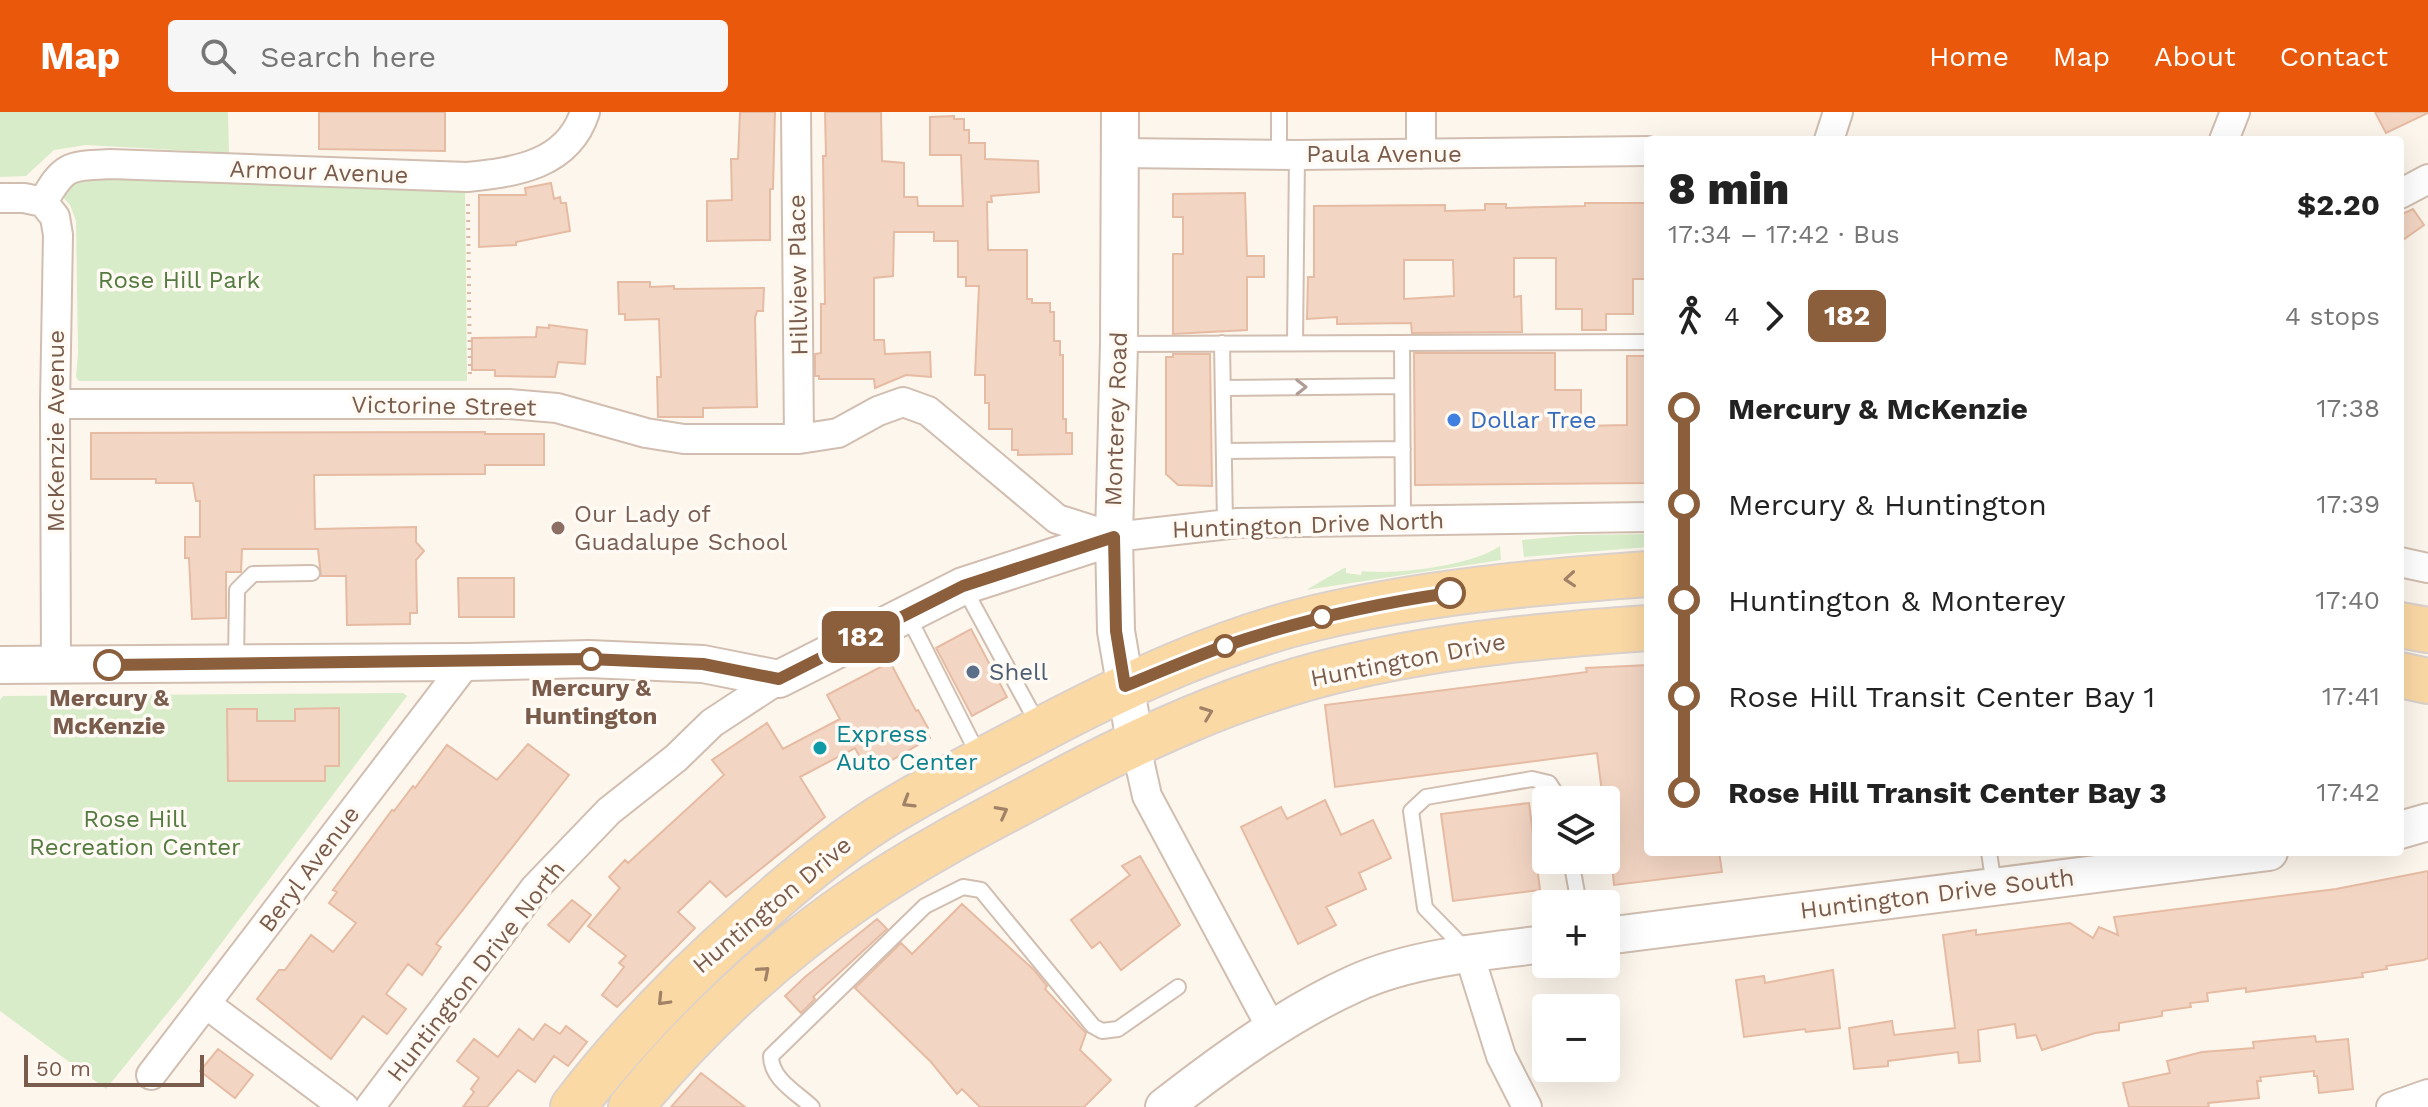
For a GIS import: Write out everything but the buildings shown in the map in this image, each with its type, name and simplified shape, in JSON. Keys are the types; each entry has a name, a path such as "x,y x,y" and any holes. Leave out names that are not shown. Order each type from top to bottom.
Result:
{"main road":[{"name":"Huntington Drive","path":"573,1107 637,1027 687,975 795,880 878,819 1125,686 1251,638 1312,619 1398,600 1528,582 1644,574"},
{"path":"2404,626 2428,630"},
{"name":"Huntington Drive","path":"631,1107 669,1059 754,980 855,899 924,855 1135,742 1264,691 1353,666 1456,647 1561,634 1644,628"},
{"path":"2404,676 2428,681"}],"street":[{"name":"Armour Avenue","path":"43,202 56,179 73,165 467,177 509,173 547,161 580,130 585,112"},
{"name":"Hillview Place","path":"796,112 799,439"},
{"name":"Monterey Road","path":"1120,112 1114,537 1116,631 1125,686 1147,796 1272,1029"},
{"path":"1421,112 1421,154"},
{"path":"1830,136 1838,112"},
{"path":"2226,136 2235,112"},
{"name":"Paula Avenue","path":"1120,153 1288,155 1644,151"},
{"path":"2404,192 2428,179"},
{"path":"0,198 43,202"},
{"name":"McKenzie Avenue","path":"43,202 55,217 58,235 56,666"},
{"name":"Victorine Street","path":"55,404 471,404 557,408 646,433 684,439 799,439 838,433 878,411 903,402 928,411 1057,519 1114,537"},
{"name":"Huntington Drive North","path":"370,1107 535,888 609,811 676,758 712,723 779,679 963,586 1114,537 1225,524 1644,517"},
{"path":"2404,563 2428,568"},
{"path":"0,665 236,665 589,659 689,663 779,679"},
{"name":"Beryl Avenue","path":"151,1075 467,662"},
{"path":"2404,829 2428,822"},
{"name":"Huntington Drive South","path":"1620,934 1992,869 2198,856"},
{"path":"1164,1107 1272,1029 1356,983 1412,966 1532,946"},
{"path":"1469,954 1501,1056 1527,1107"},
{"path":"206,1004 344,1107"},
{"path":"2391,1107 2428,1094"}],"lane":[{"path":"1279,112 1288,155 1295,343"},
{"path":"1119,344 1644,342"},
{"path":"1222,343 1225,524"},
{"path":"1402,343 1403,522"},
{"path":"1223,388 1402,386"},
{"path":"1224,451 1403,449"},
{"path":"236,665 237,590 253,574 312,573"},
{"path":"963,586 979,628 1009,685 1041,730"},
{"path":"907,613 952,689 981,761"},
{"path":"1469,954 1425,908 1411,811 1426,797 1532,779 1551,786"},
{"path":"812,1107 771,1068 771,1056 925,906 963,887 981,890 1093,1026 1102,1031 1118,1029 1178,987"}],"path":[{"path":"467,177 471,404"}],"green space":[{"path":"0,112 228,112 229,153 86,145 54,150 26,176 0,177"},
{"name":"Rose Hill Park","path":"76,175 465,187 467,381 79,381 76,377 76,221 70,205 60,194"},
{"path":"1644,534 1644,547 1524,557 1522,540"},
{"path":"1500,546 1501,560 1306,590 1344,568 1346,573 1361,575 1362,571 1433,568 1471,559"},
{"name":"Rose Hill Recreation Center","path":"403,693 407,696 187,989 106,1089 0,1011 0,700 3,696"}],"bus line":[{"name":"182","path":"109,665 589,659 703,664 779,679 963,586 1114,537 1116,631 1125,686 1221,648 1312,619 1398,600 1450,593"}],"place":[{"name":"Dollar Tree","path":"1454,420"},
{"name":"Our Lady of Guadalupe School","path":"558,528"},
{"name":"Mercury & Huntington","path":"591,659"},
{"name":"Mercury & McKenzie","path":"109,665"},
{"name":"Shell","path":"973,672"},
{"name":"Express Auto Center","path":"820,748"}]}
